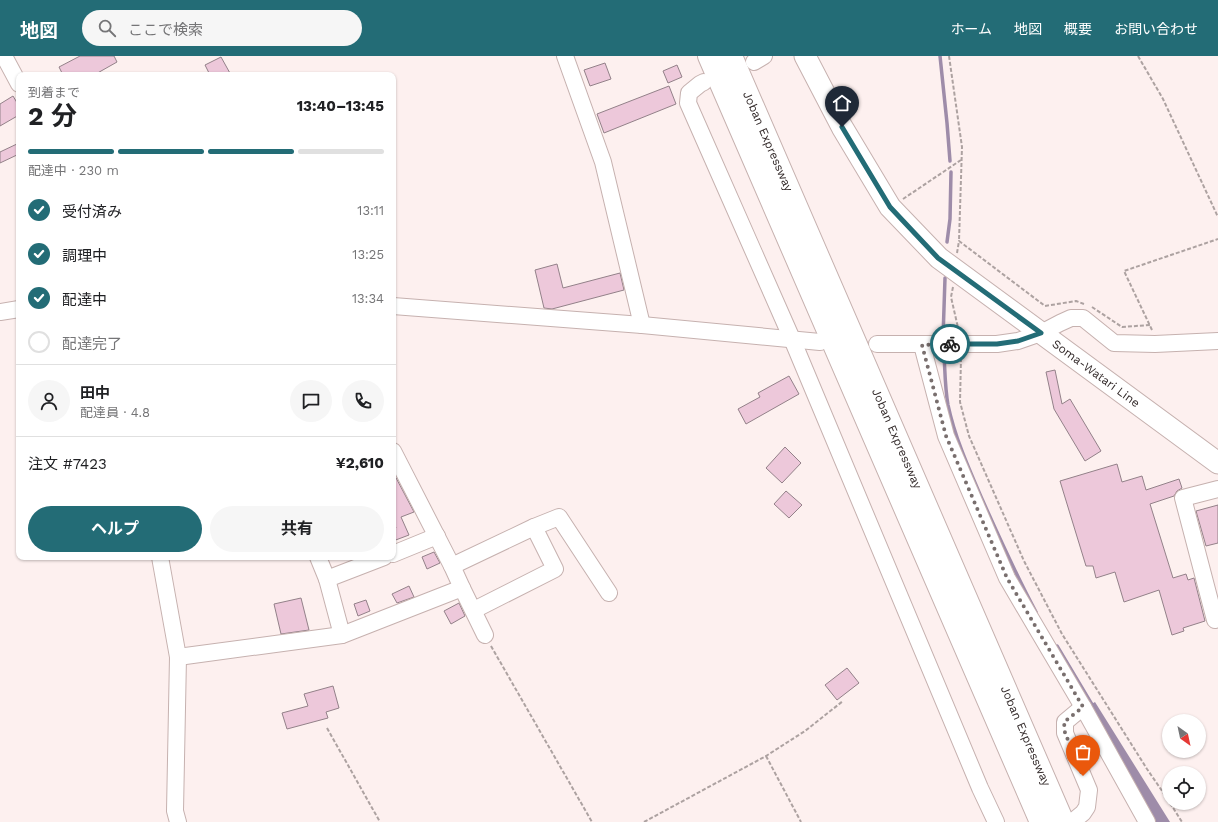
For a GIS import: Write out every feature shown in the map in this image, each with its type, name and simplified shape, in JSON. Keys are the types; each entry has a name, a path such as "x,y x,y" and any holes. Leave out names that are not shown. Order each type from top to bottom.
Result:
{"highway":[{"name":"Joban Expressway","path":"710,56 1055,819"},
{"name":"Joban Expressway","path":"731,56 1055,819"}],"main road":[{"name":"Soma-Watari Line","path":"805,56 842,127 890,207 938,258 1218,463"}],"street":[{"path":"565,56 603,162 642,325"},
{"path":"10,58 16,75"},
{"path":"704,82 689,93 688,103 792,339 980,788 996,822"},
{"path":"396,306 642,325 820,342"},
{"path":"0,312 16,309"},
{"path":"878,344 997,344 1018,341 1041,333 1060,322 1071,318 1082,318 1114,343 1156,344 1218,341"},
{"path":"922,345 946,436 1007,578 1083,707 1147,822"},
{"path":"396,457 486,635"},
{"path":"1218,489 1183,498 1215,620 1218,619"},
{"path":"452,566 534,527 559,517 609,592"},
{"path":"474,610 555,569 534,527"},
{"path":"396,553 437,536"},
{"path":"161,560 178,657 175,811 178,822"},
{"path":"319,560 327,579 342,635"},
{"path":"327,579 376,560"},
{"path":"178,657 342,635 462,588"},
{"path":"1055,819 1083,813 1087,807 1089,790 1065,733 1064,722 1083,707"}],"path":[{"path":"949,56 962,146 959,241 951,297 962,344 960,402 969,436 1024,562 1062,634 1162,791"},
{"path":"1138,56 1163,99 1218,217"},
{"path":"890,207 961,160"},
{"path":"1156,344 1150,325 1124,271 1218,239"},
{"path":"959,241 1045,306 1076,301 1095,308 1122,327 1150,325"},
{"path":"486,635 592,822"},
{"path":"644,822 766,756 806,731 843,701"},
{"path":"327,728 380,822"},
{"path":"766,756 801,822"},
{"path":"1175,810 1182,822"}],"shaded area":[{"path":"1095,702 1170,822 1156,822 1088,706"}],"building":[{"path":"80,56 114,56 117,62 99,72 62,72 59,67"},
{"path":"221,57 229,72 208,72 205,65"},
{"path":"605,63 611,79 590,86 584,70"},
{"path":"677,65 682,77 668,83 663,71"},
{"path":"669,86 676,104 604,133 597,114"},
{"path":"13,96 16,101 16,117 0,126 0,104"},
{"path":"16,144 16,155 0,163 0,152"},
{"path":"557,264 563,288 620,273 624,290 552,309 544,308 535,270"},
{"path":"1055,370 1062,404 1070,399 1101,451 1085,461 1054,409 1046,372"},
{"path":"789,376 799,394 746,424 738,409 760,397 758,393"},
{"path":"785,447 801,463 782,483 766,468"},
{"path":"1117,464 1122,482 1142,476 1146,490 1179,479 1182,488 1177,491 1174,496 1150,504 1173,578 1186,574 1188,580 1194,578 1205,621 1183,628 1184,631 1172,635 1159,590 1124,602 1115,572 1096,578 1093,566 1086,566 1060,481"},
{"path":"396,478 414,512 401,517 409,535 396,540"},
{"path":"786,491 802,505 789,518 774,504"},
{"path":"1218,505 1218,543 1206,546 1196,511"},
{"path":"434,552 440,563 427,569 422,557"},
{"path":"409,586 414,597 397,603 392,594"},
{"path":"301,598 309,630 281,634 274,604"},
{"path":"366,600 370,611 358,616 354,604"},
{"path":"459,603 465,616 451,624 444,611"},
{"path":"847,668 859,683 837,700 825,685"},
{"path":"333,686 339,708 326,712 328,718 287,729 282,713 308,706 304,694"}],"waterway":[{"path":"940,56 950,161"},
{"path":"947,242 950,219 951,172"},
{"path":"943,338 945,278"},
{"path":"944,354 948,405 958,441 995,527 1036,612"},
{"path":"1057,646 1094,708"}],"way so far":[{"path":"950,344 922,345 946,436 1007,578 1083,707 1064,722 1065,733 1083,776"}],"route":[{"path":"842,127 890,207 938,258 1041,333 1018,341 997,344 950,344"}]}
